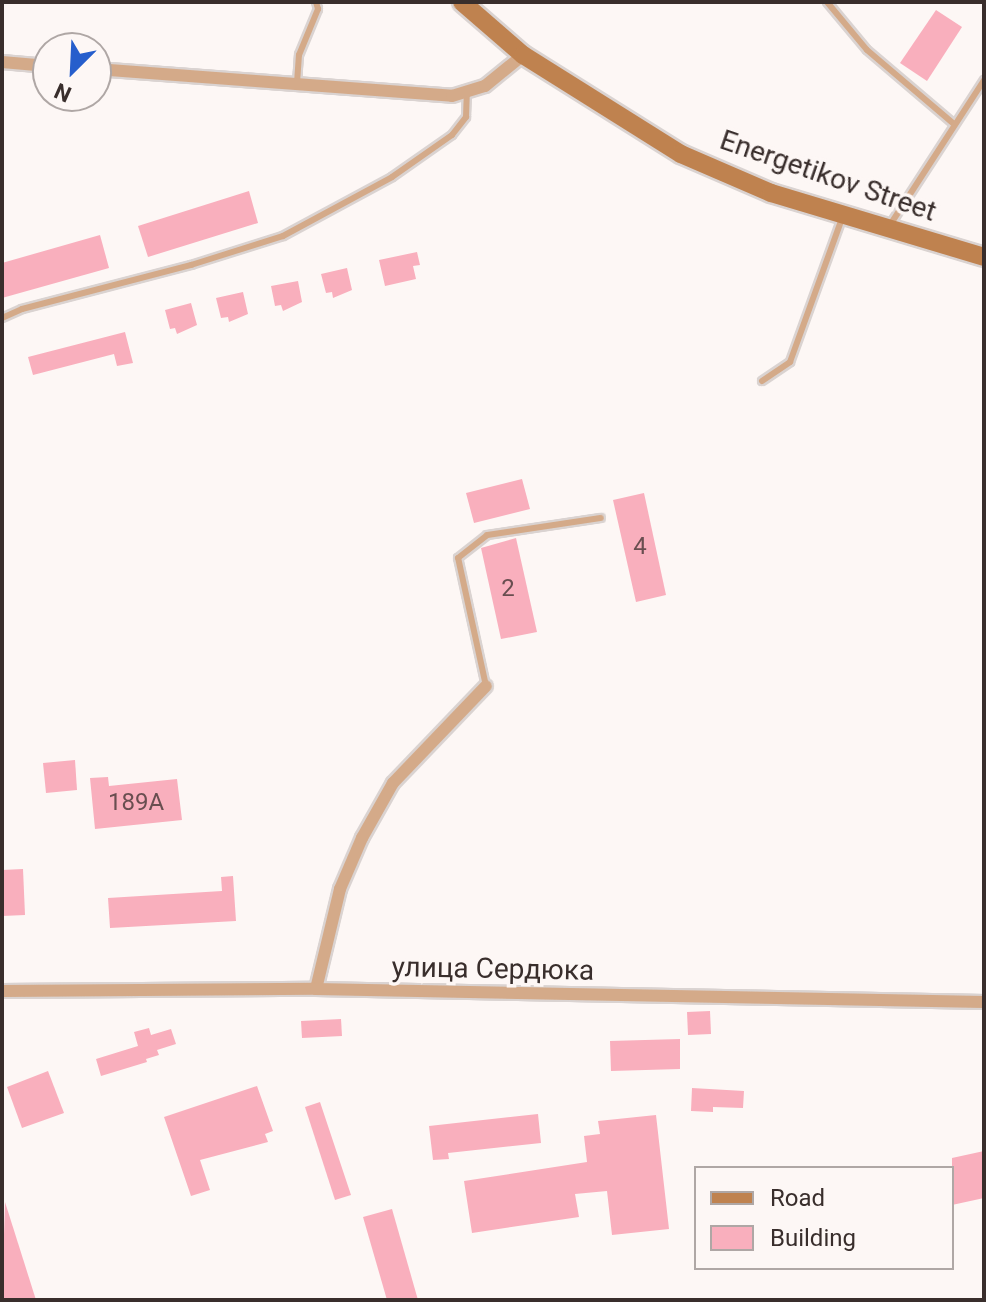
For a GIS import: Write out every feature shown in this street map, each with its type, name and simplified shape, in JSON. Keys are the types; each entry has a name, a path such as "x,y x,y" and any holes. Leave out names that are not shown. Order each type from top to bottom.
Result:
{"main road":[{"name":"Energetikov Street","path":"462,2 523,55 681,154 771,193 984,257"}],"street":[{"path":"112,70 436,96 467,93 485,86 523,55"},
{"path":"2,62 32,65"},
{"path":"316,989 340,889 362,838 393,783 486,686"},
{"name":"улица Сердюка","path":"2,991 316,989 984,1002"}],"lane":[{"path":"297,83 299,55 318,9 316,2"},
{"path":"827,2 867,50 954,124"},
{"path":"888,228 984,80"},
{"path":"2,318 22,309 191,265 283,236 392,177 452,135 466,117 467,93"},
{"path":"762,381 790,362 843,215"},
{"path":"486,686 458,558 487,535 601,518"}],"building":[{"path":"936,10 962,27 927,81 900,63"},
{"path":"249,191 258,223 148,257 138,226"},
{"path":"100,235 109,268 2,298 2,263"},
{"path":"417,252 420,265 413,266 416,279 385,286 379,260"},
{"path":"347,268 352,290 333,298 332,292 326,293 321,274"},
{"path":"298,281 302,302 283,311 281,305 275,306 271,286"},
{"path":"243,292 248,314 229,322 228,317 221,318 216,298"},
{"path":"191,303 197,325 177,334 175,328 170,329 165,310"},
{"path":"125,332 133,363 117,366 114,354 33,375 28,357"},
{"path":"522,479 530,509 474,523 466,493"},
{"path":"644,493 666,595 636,602 613,500"},
{"path":"516,538 537,632 501,639 481,548"},
{"path":"75,760 77,790 46,793 43,763"},
{"path":"108,777 109,786 177,779 182,820 95,829 90,778"},
{"path":"23,869 25,915 2,916 2,870"},
{"path":"233,876 236,921 110,928 108,898 222,891 221,877"},
{"path":"710,1011 711,1034 688,1035 687,1012"},
{"path":"341,1019 342,1036 302,1038 301,1021"},
{"path":"149,1028 151,1035 171,1029 176,1044 157,1050 159,1055 146,1059 147,1062 101,1076 96,1059 138,1046 134,1032"},
{"path":"680,1039 680,1069 611,1071 610,1041"},
{"path":"48,1071 64,1113 22,1128 7,1087"},
{"path":"257,1086 273,1131 265,1134 268,1142 200,1160 210,1190 191,1196 164,1117"},
{"path":"692,1088 744,1091 743,1108 713,1107 713,1112 691,1111"},
{"path":"320,1102 351,1195 335,1200 305,1107"},
{"path":"538,1114 541,1143 448,1153 449,1159 433,1160 429,1126"},
{"path":"656,1115 669,1229 612,1235 607,1191 575,1194 579,1217 472,1233 464,1181 587,1162 584,1136 600,1134 598,1121"},
{"path":"984,1151 984,1198 954,1205 952,1158"},
{"path":"5,1202 36,1300 2,1300"},
{"path":"392,1209 418,1300 387,1300 363,1217"}]}
